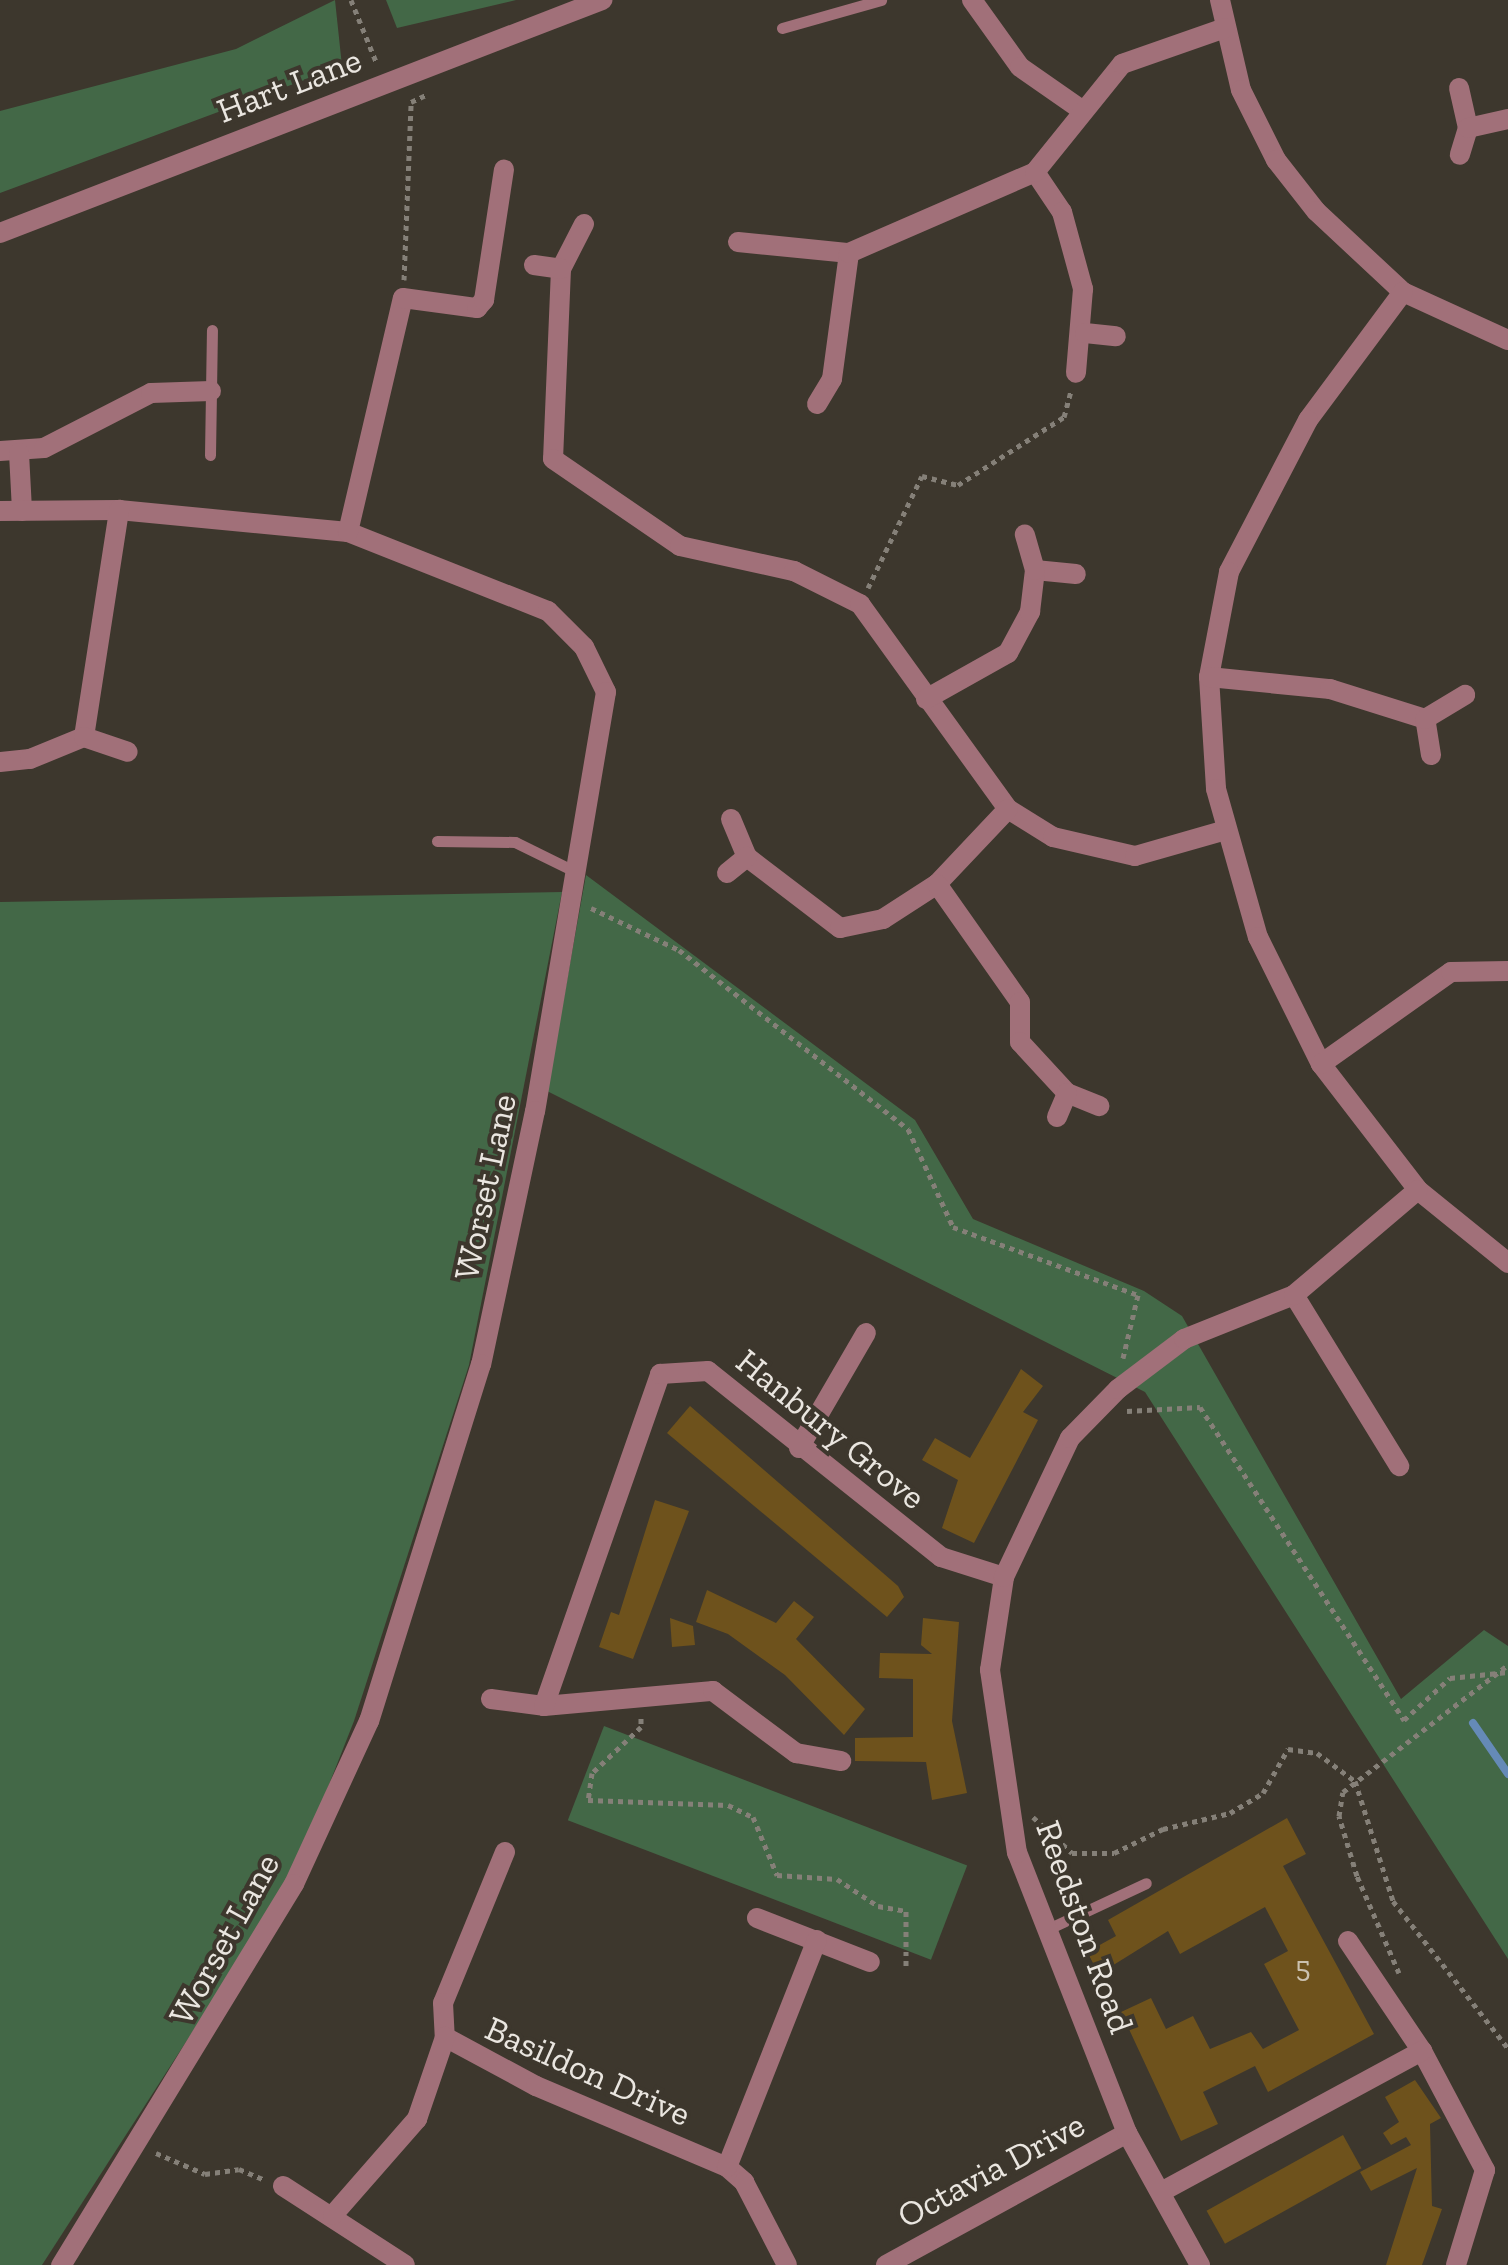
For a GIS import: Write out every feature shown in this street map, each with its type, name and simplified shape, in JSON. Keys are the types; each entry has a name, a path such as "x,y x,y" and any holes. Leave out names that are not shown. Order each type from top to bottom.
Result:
{"street":[{"name":"Hart Lane","path":"0,233 602,0"},
{"path":"972,0 1020,67 1083,111"},
{"path":"1220,0 1241,90 1276,160 1351,250 1403,292 1508,340"},
{"path":"738,242 849,254 1035,172 1122,64 1225,28"},
{"path":"1459,88 1468,128 1460,156"},
{"path":"1468,128 1508,119"},
{"path":"348,532 403,298 477,308 484,300 504,170"},
{"path":"1035,172 1062,212 1085,333 1076,373"},
{"path":"584,224 561,268 553,460 680,546 794,572 860,604 1008,809 1053,837 1134,856 1226,830"},
{"path":"817,404 832,378 849,254"},
{"path":"534,265 561,268"},
{"path":"1403,292 1308,420 1242,539 1210,678 1226,830 1258,937 1321,1064 1418,1190 1508,1264"},
{"path":"1085,333 1116,336"},
{"path":"22,511 9,452 44,448 151,393 211,391"},
{"path":"84,737 119,510"},
{"name":"Worset Lane","path":"0,511 119,510 348,532 548,611 584,647 606,692 482,1364 369,1721 294,1884 139,2146 61,2265"},
{"path":"926,699 1008,653 1030,612 1035,570 1025,534"},
{"path":"1035,570 1076,574"},
{"path":"1210,678 1330,689 1425,719 1465,695"},
{"path":"1425,719 1431,755"},
{"path":"0,762 30,760 84,737 128,752"},
{"path":"731,819 748,856 840,928 883,919 937,884 1008,809"},
{"path":"727,874 748,856"},
{"path":"937,884 1020,1002 1020,1042 1067,1094 1098,1106"},
{"path":"1321,1064 1451,972 1508,971"},
{"path":"1056,1118 1067,1094"},
{"name":"Reedston Road","path":"1200,2265 1127,2133 1017,1853 990,1670 1004,1577 1037,1494 1070,1438 1118,1389 1184,1339 1294,1295 1418,1190"},
{"path":"1294,1295 1399,1466"},
{"path":"799,1448 866,1332"},
{"name":"Hanbury Grove","path":"544,1706 660,1374 708,1371 799,1448 940,1557 1004,1577"},
{"path":"490,1700 544,1706 712,1691 796,1754 840,1760"},
{"name":"Basildon Drive","path":"505,1852 443,2003 445,2037 536,2086 727,2167"},
{"path":"757,1918 870,1962"},
{"path":"787,2265 744,2182 727,2167 817,1940"},
{"path":"1348,1941 1379,1994 1422,2052 1486,2170 1456,2265"},
{"path":"334,2215 418,2119 445,2037"},
{"path":"1161,2192 1422,2052"},
{"name":"Octavia Drive","path":"886,2265 916,2257 1127,2133"},
{"path":"275,2183 334,2215 404,2265"}],"lane":[{"path":"782,28 881,0"},
{"path":"210,455 212,330"},
{"path":"437,841 515,842 574,871"},
{"path":"1048,1929 1146,1883"}],"path":[{"path":"351,0 374,65"},
{"path":"403,298 411,102 431,92 424,68"},
{"path":"860,604 922,476 958,484 1064,418 1076,373"},
{"path":"570,898 678,950 908,1129 953,1227 1138,1295 1119,1372"},
{"path":"1126,1411 1200,1407 1404,1720 1450,1678 1507,1669"},
{"path":"1379,1994 1400,1976 1338,1816 1342,1792 1507,1669"},
{"path":"639,1700 641,1728 592,1772 588,1800 728,1805 753,1817 776,1875 837,1879 878,1906 906,1911 906,1969"},
{"path":"1028,1812 1072,1853 1114,1854 1163,1828 1230,1813 1263,1793 1288,1749 1317,1753 1355,1782 1393,1901 1508,2048"},
{"path":"139,2146 205,2174 239,2169 275,2183"}],"green space":[{"path":"335,0 342,66 0,193 0,111 236,49"},
{"path":"386,0 516,0 397,28"},
{"path":"586,875 915,1120 973,1219 1144,1291 1182,1316 1401,1699 1484,1630 1508,1646 1508,1959 1145,1392 547,1091"},
{"path":"562,892 469,1365 354,1721 293,1876 42,2265 0,2265 0,902"},
{"path":"604,1726 967,1865 931,1960 568,1820"}],"building":[{"path":"1021,1369 1043,1386 1023,1412 1038,1420 974,1543 942,1528 958,1480 922,1460 935,1438 970,1458"},
{"path":"690,1406 898,1586 904,1597 887,1617 667,1433"},
{"path":"655,1500 689,1511 633,1659 599,1647 611,1612 619,1615"},
{"path":"707,1590 776,1623 794,1601 814,1617 796,1639 865,1709 844,1735 785,1675 728,1634 696,1622"},
{"path":"670,1618 693,1626 695,1645 672,1647"},
{"path":"923,1618 959,1622 952,1721 967,1793 932,1800 926,1762 855,1761 855,1738 913,1737 913,1679 879,1678 880,1653 932,1654 921,1645"},
{"path":"1287,1818 1306,1854 1283,1866 1374,2034 1268,2092 1255,2066 1203,2092 1218,2124 1181,2141 1121,2012 1151,1998 1166,2029 1193,2016 1210,2049 1251,2032 1263,2049 1299,2030 1264,1964 1288,1951 1265,1907 1180,1954 1168,1931 1099,1974 1087,1952 1116,1936 1108,1920"},
{"path":"1415,2080 1441,2118 1430,2124 1432,2206 1442,2209 1422,2265 1386,2265 1417,2168 1371,2191 1360,2172 1411,2145 1406,2137 1391,2145 1383,2133 1399,2122 1385,2097"},
{"path":"1343,2135 1361,2168 1225,2244 1207,2211"}],"waterway":[{"path":"1473,1723 1508,1774"}]}
